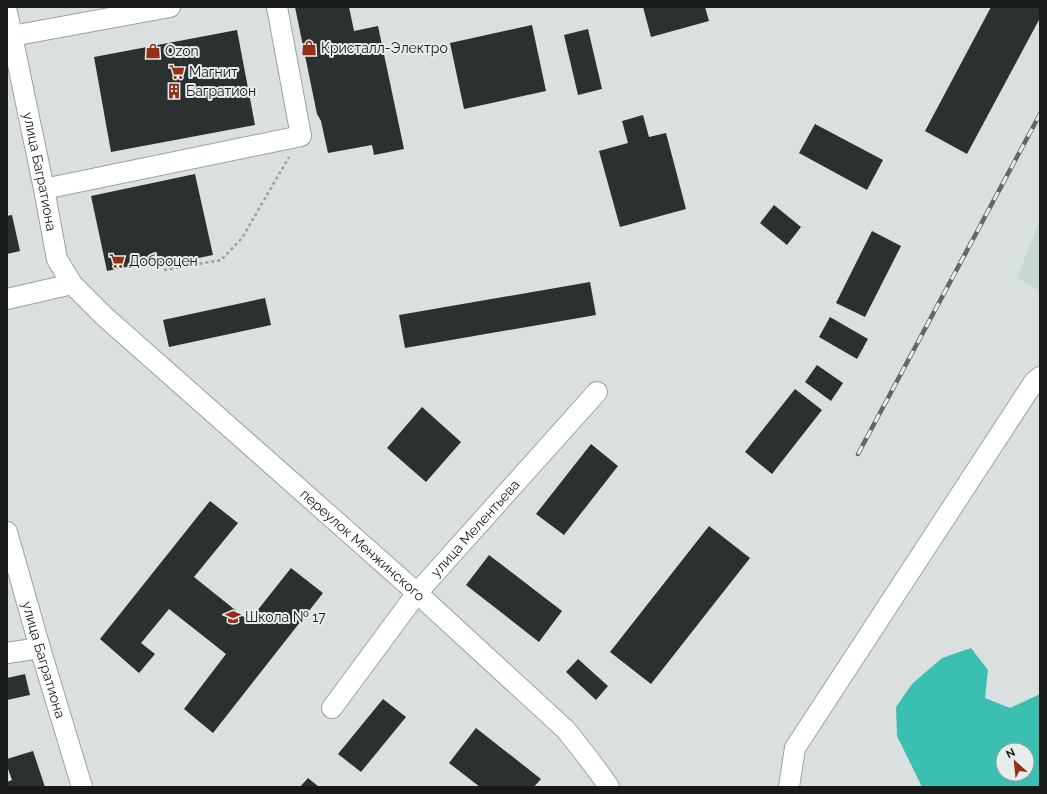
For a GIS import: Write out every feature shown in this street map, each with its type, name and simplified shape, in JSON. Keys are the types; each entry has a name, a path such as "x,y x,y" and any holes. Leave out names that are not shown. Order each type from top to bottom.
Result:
{"street":[{"path":"12,36 170,7"},
{"path":"44,189 301,136 277,7"},
{"name":"улица Багратиона","path":"7,12 57,259 72,284 104,316"},
{"path":"7,299 72,284"},
{"name":"переулок Менжинского","path":"104,316 417,593 566,730 601,774 609,787"},
{"path":"790,787 795,748 1034,382 1040,377"},
{"name":"улица Мелентьева","path":"332,708 417,593 597,392"},
{"name":"улица Багратиона","path":"7,532 82,787"},
{"path":"7,654 40,648"}],"path":[{"path":"164,270 221,260 242,238 301,136"}],"shaded area":[{"path":"1040,220 1040,291 1017,278"}],"green space":[{"path":"971,648 988,670 985,698 1010,708 1040,694 1040,787 922,787 897,736 896,707 912,684 942,658"}],"building":[{"path":"295,7 349,7 354,31 378,26 404,149 374,155 372,145 328,153 321,121 317,114"},
{"path":"643,7 705,7 709,21 651,37"},
{"path":"991,7 1040,7 1040,18 967,154 925,131"},
{"path":"532,25 546,91 464,109 450,43"},
{"path":"588,29 602,89 578,95 564,35"},
{"name":"Багратион","path":"237,30 255,125 111,152 94,57"},
{"path":"643,115 649,137 666,133 686,209 620,227 599,151 628,143 622,121"},
{"path":"815,124 883,160 867,190 799,153"},
{"path":"195,174 213,255 160,266 159,260 107,271 91,196"},
{"path":"774,205 801,227 787,245 760,223"},
{"path":"12,215 20,251 7,254 7,216"},
{"path":"872,231 901,246 865,317 836,303"},
{"path":"590,282 596,315 405,348 399,315"},
{"path":"265,298 271,325 169,347 163,320"},
{"path":"830,317 868,339 857,359 819,337"},
{"path":"817,365 843,383 831,401 805,382"},
{"path":"795,389 822,410 772,474 745,452"},
{"path":"422,407 461,442 426,482 387,448"},
{"path":"591,444 618,466 564,535 536,514"},
{"path":"210,501 238,523 194,577 249,621 291,568 323,593 213,733 184,709 226,654 169,609 141,643 155,654 139,673 100,639"},
{"path":"709,526 750,558 651,684 610,652"},
{"path":"489,555 562,611 539,642 466,585"},
{"path":"578,659 608,686 596,700 566,672"},
{"path":"25,674 30,695 7,700 7,678"},
{"path":"383,699 406,717 361,772 338,754"},
{"path":"476,728 541,779 534,787 480,787 449,763"},
{"path":"33,751 45,787 7,787 7,782 12,780 7,766 7,759"},
{"path":"308,778 319,787 300,787"}],"railway":[{"path":"858,454 1040,114"}],"place":[{"name":"Кристалл-Электро","path":"309,48"},
{"name":"Ozon","path":"153,51"},
{"name":"Магнит","path":"177,72"},
{"name":"Багратион","path":"174,91"},
{"name":"Доброцен","path":"117,261"},
{"name":"Школа № 17","path":"233,617"}]}
